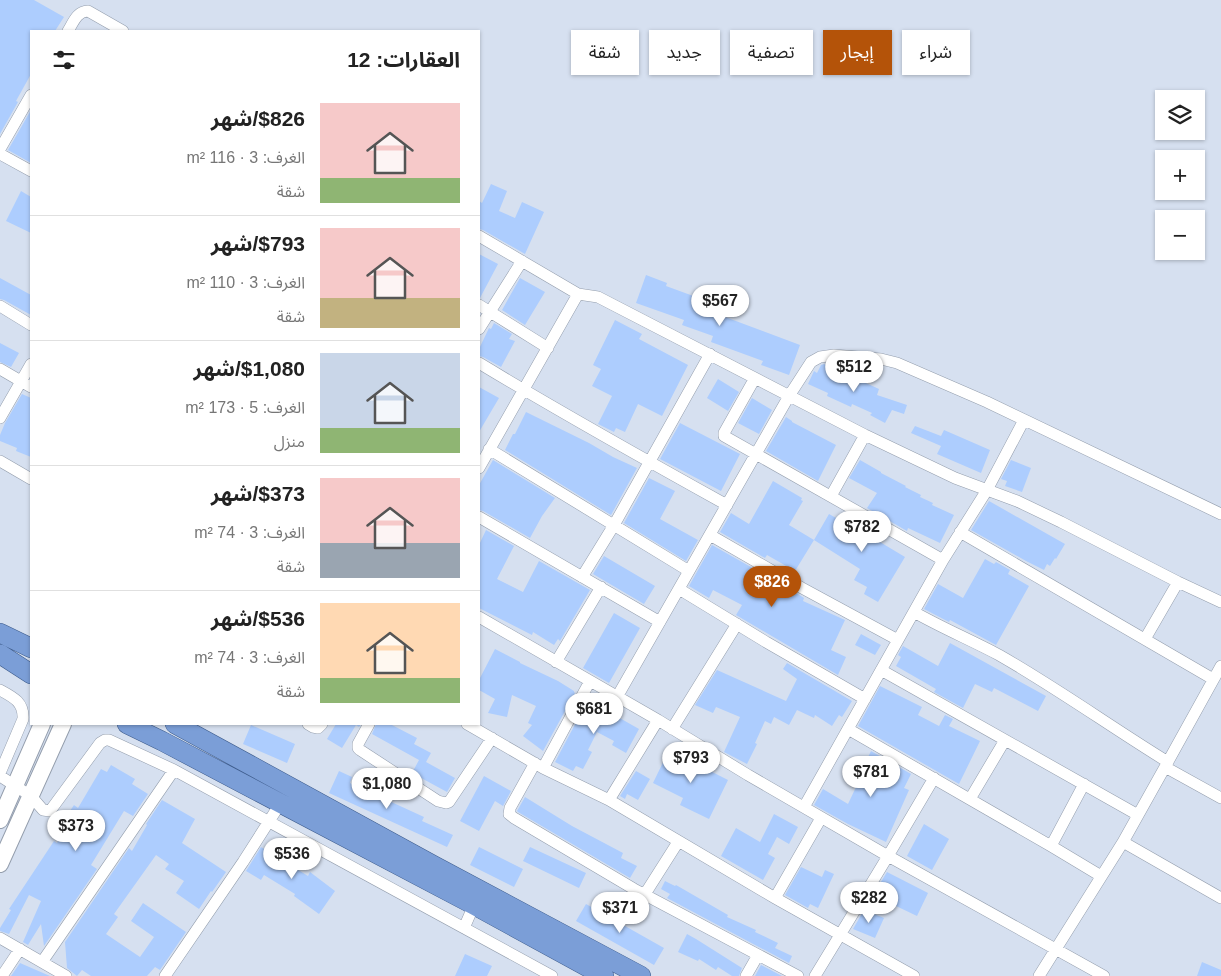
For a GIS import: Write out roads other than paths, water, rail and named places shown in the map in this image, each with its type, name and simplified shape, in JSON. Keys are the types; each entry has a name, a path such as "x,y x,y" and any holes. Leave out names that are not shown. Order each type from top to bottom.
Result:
{"highway":[{"path":"0,633 30,648"},
{"path":"0,654 30,673"},
{"path":"129,725 604,976"},
{"path":"177,725 641,976"}],"main road":[{"path":"0,820 42,725"},
{"path":"0,864 63,725"}],"street":[{"path":"69,30 79,13 84,11 121,30"},
{"path":"0,150 30,98"},
{"path":"0,154 30,170"},
{"path":"480,237 578,294 598,296 865,435 954,478 1017,501 1221,602"},
{"path":"480,327 522,261"},
{"path":"480,466 578,294"},
{"path":"0,306 30,324"},
{"path":"480,306 548,348"},
{"path":"582,577 614,525 710,354"},
{"path":"617,697 789,396 811,362 820,357 834,355 881,359 897,363 987,402 1221,514"},
{"path":"480,364 523,390 727,505"},
{"path":"0,418 26,384 30,368"},
{"path":"0,369 26,384"},
{"path":"755,378 723,435 942,560"},
{"path":"804,808 942,560 987,490 1024,420"},
{"path":"831,496 865,435"},
{"path":"489,449 689,571"},
{"path":"2,465 30,479"},
{"path":"480,518 660,622"},
{"path":"960,532 1213,679"},
{"path":"710,535 898,640"},
{"path":"1146,639 1178,582"},
{"path":"556,662 601,587"},
{"path":"679,589 865,699"},
{"path":"914,612 934,624 997,654 1057,689 1167,765 1221,798"},
{"path":"480,618 658,720 821,818 1104,976"},
{"path":"672,729 737,624"},
{"path":"1039,976 1123,842 1221,666"},
{"path":"881,670 1138,814"},
{"path":"590,681 539,765 510,808 509,814 644,894 798,976"},
{"path":"0,690 14,698 21,705 23,712 23,719 0,775 31,796 43,810 50,811 100,743 109,740 174,770 552,976"},
{"path":"609,800 658,720"},
{"path":"310,725 316,728 322,725"},
{"path":"368,725 358,744 358,748 438,801 446,803 449,802 492,738"},
{"path":"469,725 539,765 609,800 775,898 914,976"},
{"path":"848,729 1101,876"},
{"path":"970,799 1005,740"},
{"path":"42,962 174,770"},
{"path":"815,976 934,778"},
{"path":"1051,846 1084,784"},
{"path":"165,976 280,804"},
{"path":"775,898 821,818"},
{"path":"644,894 678,842"},
{"path":"1123,842 1221,898"},
{"path":"464,928 474,906"},
{"path":"0,938 66,976"},
{"path":"2,976 20,949"},
{"path":"746,976 758,955"}]}
